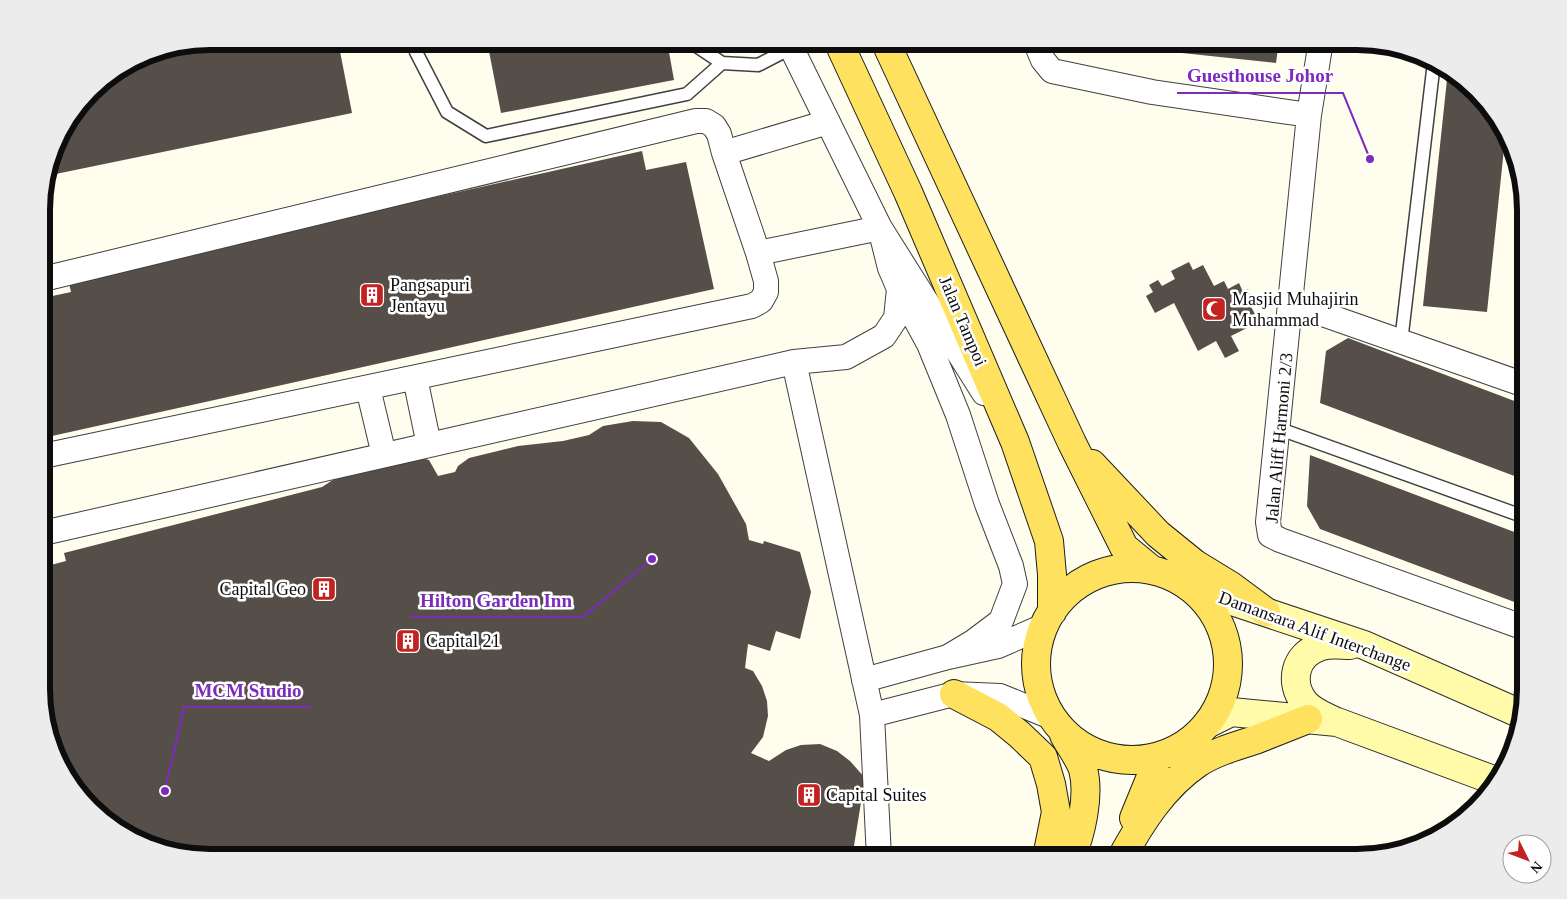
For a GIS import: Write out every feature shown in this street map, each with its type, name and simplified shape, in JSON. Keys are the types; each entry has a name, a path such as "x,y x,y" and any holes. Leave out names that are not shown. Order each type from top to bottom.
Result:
{"main road":[{"name":"Jalan Tampoi","path":"842,50 908,192 1015,442 1049,541 1052,575 1048,619"},
{"path":"889,50 1072,443 1124,547 1152,570"},
{"path":"1072,443 1158,534 1195,564 1231,586 1266,612"},
{"path":"1056,723 1082,746 1106,757 1133,761 1159,757 1186,744 1207,724 1223,697 1229,667 1225,637 1212,609 1190,586 1172,576 1152,570 1131,568 1101,574 1073,589 1048,619 1038,649 1036,673 1041,696 1056,723 1082,769 1085,789 1084,809 1074,849"},
{"name":"Damansara Alif Interchange","path":"1190,586 1364,645 1515,711"},
{"path":"1364,645 1319,646 1302,658 1296,669 1296,684 1304,702 1319,714 1337,722 1489,779"},
{"path":"954,694 998,717 1043,757 1051,784 1056,812 1049,849"},
{"path":"1207,724 1231,712 1337,722"},
{"path":"1126,849 1134,834 1153,807 1174,783 1199,763 1232,748 1308,719"},
{"path":"1121,849 1159,757"}],"street":[{"path":"792,50 880,228 1015,442"},
{"path":"1039,50 1043,60 1052,71 1152,92 1309,114"},
{"name":"Jalan Aliff Harmoni 2/3","path":"1320,50 1309,114 1268,522 1270,534 1280,540 1517,625"},
{"path":"50,277 696,121 706,121 714,126 719,134 766,281 766,292 762,301 752,306 50,455"},
{"path":"724,153 828,122"},
{"path":"758,253 880,228"},
{"path":"880,228 890,268 899,289 929,344 958,415 987,504 1011,566 1015,584 1001,621 973,642 948,657"},
{"path":"50,531 794,362 846,357 884,336 896,318 899,289"},
{"path":"1291,303 1517,382"},
{"path":"794,362 872,715 878,849"},
{"path":"415,378 429,445"},
{"path":"368,388 384,455"},
{"path":"864,680 948,657 998,646 1048,619"},
{"path":"872,715 954,694 1000,696 1056,723"}],"lane":[{"path":"416,50 447,112 486,136 687,94 722,64"},
{"path":"702,50 722,64 758,65 781,50"},
{"path":"1401,342 1433,69"},
{"path":"1277,428 1517,515"}],"building":[{"path":"210,50 340,50 352,113 54,174 66,139 77,121 97,97 130,71 168,55"},
{"path":"489,50 669,50 674,80 501,113"},
{"path":"1153,50 1278,50 1276,63"},
{"path":"1447,78 1470,97 1484,113 1504,147 1487,312 1423,306"},
{"name":"Pangsapuri Jentayu","path":"642,151 646,170 686,162 714,289 50,436 50,296 71,292 68,279"},
{"name":"Masjid Muhajirin Muhammad","path":"1189,262 1193,270 1203,265 1214,286 1224,281 1228,289 1239,283 1243,292 1248,289 1254,302 1250,305 1255,314 1245,319 1249,327 1231,336 1239,351 1225,358 1216,341 1198,351 1174,303 1155,313 1146,296 1153,292 1149,285 1158,280 1162,286 1175,279 1171,271"},
{"path":"1348,338 1517,402 1517,477 1320,403 1326,351"},
{"name":"Capital 21","path":"633,421 661,422 689,438 718,474 746,524 749,540 763,544 764,541 800,552 811,592 800,639 776,631 770,651 748,644 745,668 753,671 762,686 767,701 768,716 763,737 751,753 769,761 786,750 801,745 820,744 837,751 850,761 865,778 853,849 189,848 168,844 130,828 97,802 77,778 62,750 55,731 51,710 50,565 66,561 64,553 322,487 339,476 418,457 429,460 438,476 455,472 458,466 469,458 518,446 563,441 589,435 603,426"},
{"path":"1310,455 1517,533 1517,603 1320,529 1307,506"}],"place":[{"name":"Guesthouse Johor","path":"1370,159"},
{"name":"Pangsapuri Jentayu","path":"372,295"},
{"name":"Masjid Muhajirin Muhammad","path":"1214,309"},
{"name":"Hilton Garden Inn","path":"652,559"},
{"name":"Capital Geo","path":"324,589"},
{"name":"Capital 21","path":"408,641"},
{"name":"MCM Studio","path":"165,791"},
{"name":"Capital Suites","path":"809,795"}]}
